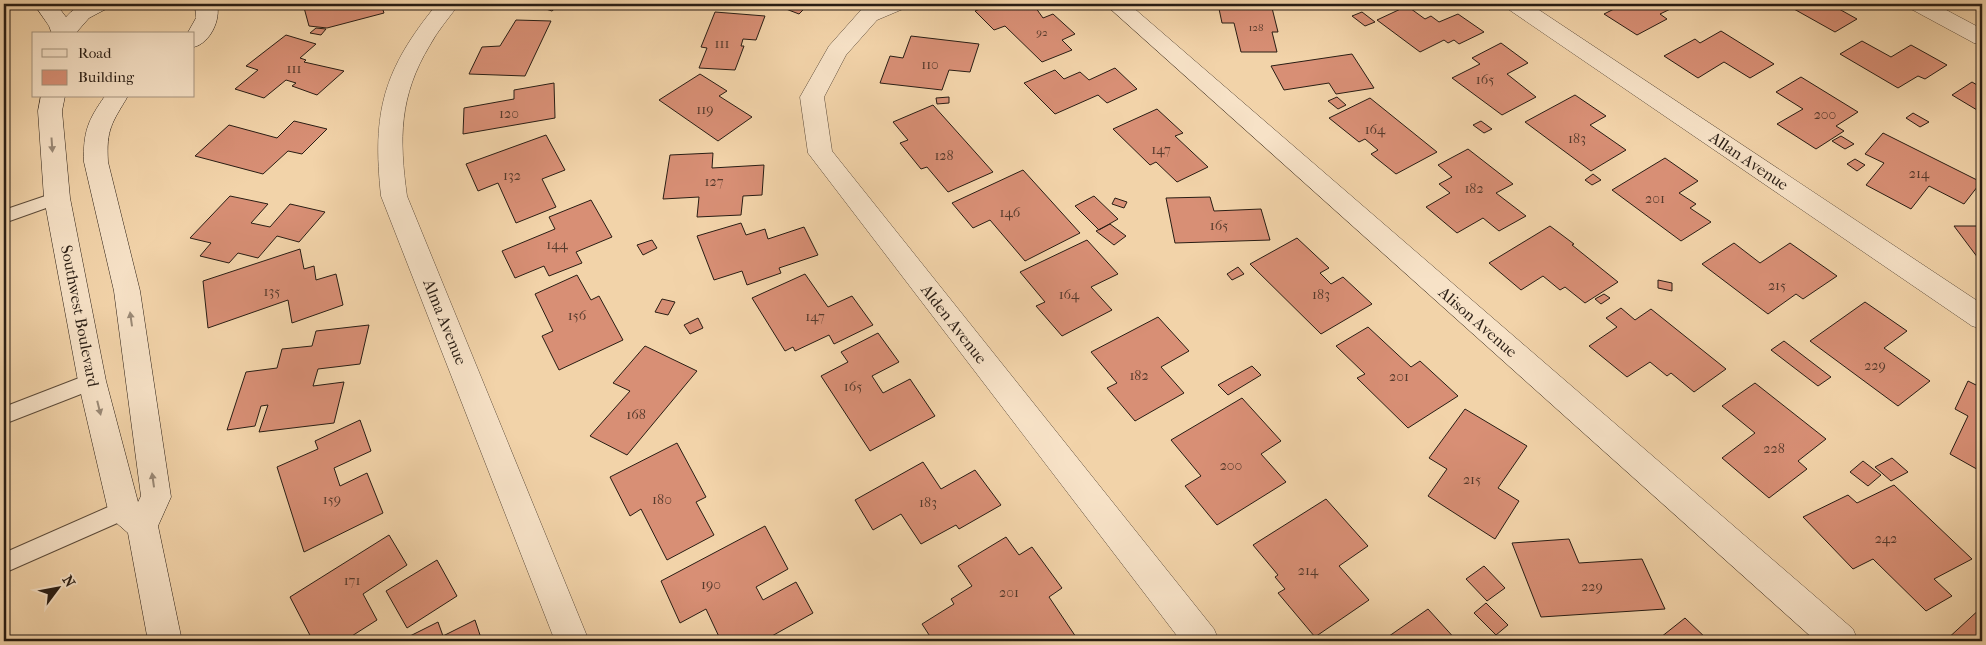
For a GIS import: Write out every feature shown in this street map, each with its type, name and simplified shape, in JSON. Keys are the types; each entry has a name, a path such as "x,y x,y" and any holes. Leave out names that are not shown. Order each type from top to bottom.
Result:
{"street":[{"path":"45,4 60,25 62,32"},
{"path":"65,32 81,13 98,4"},
{"path":"195,39 202,29 206,11 223,4"},
{"name":"Alma Avenue","path":"448,4 435,19 400,84 390,122 390,160 394,196 572,641"},
{"name":"Alden Avenue","path":"895,4 869,15 837,51 812,97 820,153 1202,641"},
{"name":"Alison Avenue","path":"1116,4 1841,641"},
{"name":"Allan Avenue","path":"1516,4 1982,318"},
{"path":"1919,4 1982,38"},
{"name":"Southwest Boulevard","path":"53,98 50,111 57,198 92,381 133,518 165,641"},
{"path":"116,98 101,119 95,140 96,162 128,291 156,497 133,518"}],"lane":[{"path":"4,216 57,198"},
{"path":"4,416 92,381"},
{"path":"4,563 133,518"}],"building":[{"path":"303,4 381,4 384,13 327,28 309,26"},
{"path":"530,4 560,4 552,11"},
{"path":"773,4 809,4 799,14"},
{"path":"993,4 1033,4 1043,18 1053,14 1075,34 1062,40 1072,50 1042,62 1005,26 994,30 975,11"},
{"path":"1218,4 1271,4 1278,32 1272,32 1277,52 1241,52 1234,23 1222,23"},
{"path":"1624,4 1681,4 1660,14 1667,19 1637,35 1604,14"},
{"path":"1785,4 1830,4 1857,19 1835,32"},
{"path":"1407,6 1425,19 1431,16 1439,22 1458,14 1484,32 1459,44 1454,40 1448,43 1444,40 1420,52 1377,20"},
{"path":"715,12 765,16 756,40 743,39 741,46 744,46 735,70 699,68 707,48 701,47"},
{"path":"1362,12 1375,22 1365,26 1352,16"},
{"path":"516,20 551,21 525,76 469,74 482,47 500,46"},
{"path":"316,28 326,29 321,35 310,33"},
{"path":"1721,31 1774,64 1750,78 1724,62 1698,78 1664,56 1695,39 1700,43"},
{"path":"286,35 316,44 300,58 306,60 304,62 344,71 317,95 292,86 296,83 286,80 264,98 235,89 258,70 246,66"},
{"path":"911,36 979,44 970,72 949,70 942,90 880,83 890,56 903,58"},
{"path":"1862,41 1891,57 1911,45 1947,65 1925,79 1918,76 1898,88 1840,54"},
{"path":"1501,43 1528,63 1507,74 1536,97 1502,115 1452,78 1480,64 1472,58"},
{"path":"1352,54 1374,88 1336,94 1329,83 1284,90 1271,66"},
{"path":"1115,68 1137,89 1107,103 1098,95 1055,114 1024,83 1055,70 1064,79 1080,72 1089,80"},
{"path":"700,74 727,91 719,96 752,117 718,141 659,100"},
{"path":"1801,77 1858,112 1836,126 1844,131 1816,149 1777,124 1803,109 1776,92"},
{"path":"1972,82 1982,88 1982,113 1952,95"},
{"path":"554,83 555,118 463,134 464,108 514,99 514,90"},
{"path":"1575,95 1606,116 1590,125 1626,150 1591,171 1525,122"},
{"path":"949,97 949,103 937,104 936,98"},
{"path":"1337,97 1346,105 1338,109 1328,101"},
{"path":"1370,98 1437,152 1396,174 1371,154 1378,150 1365,139 1359,142 1329,118"},
{"path":"933,105 993,172 948,192 927,167 921,169 900,143 908,140 893,122"},
{"path":"1157,109 1183,133 1175,136 1208,167 1177,182 1156,162 1150,165 1113,129"},
{"path":"1913,113 1929,122 1920,127 1906,118"},
{"path":"294,121 327,129 302,154 288,151 263,174 195,156 229,125 277,138"},
{"path":"1481,121 1492,129 1484,133 1473,125"},
{"path":"1883,133 1981,182 1964,204 1929,186 1911,209 1866,185 1884,163 1865,154"},
{"path":"546,135 565,170 542,179 556,207 516,223 498,183 478,191 466,164"},
{"path":"1841,136 1854,144 1845,149 1832,141"},
{"path":"1468,149 1513,184 1496,193 1526,216 1499,231 1483,218 1457,233 1426,207 1450,193 1439,184 1452,177 1438,165"},
{"path":"713,153 712,168 764,165 762,195 743,196 741,215 697,217 699,197 663,199 670,155"},
{"path":"1665,158 1698,181 1679,193 1696,204 1690,208 1711,222 1681,241 1612,190"},
{"path":"1855,159 1865,165 1857,171 1847,164"},
{"path":"1023,170 1080,233 1025,261 990,220 973,228 952,203"},
{"path":"1593,174 1601,180 1592,185 1585,180"},
{"path":"230,196 268,204 251,223 270,227 290,204 325,212 299,242 277,236 258,258 238,253 229,263 200,256 211,243 190,238"},
{"path":"1094,196 1118,219 1099,230 1075,206"},
{"path":"1210,197 1214,211 1261,209 1270,240 1175,243 1166,198"},
{"path":"1115,198 1127,202 1124,208 1112,204"},
{"path":"591,200 612,237 576,252 582,263 549,276 544,266 515,278 502,251 555,229 549,217"},
{"path":"741,223 746,235 765,229 768,239 804,227 818,255 779,268 781,273 747,285 742,271 714,280 697,236"},
{"path":"1110,224 1126,236 1114,245 1096,231"},
{"path":"1550,226 1618,282 1585,303 1565,287 1560,290 1543,276 1521,290 1489,263"},
{"path":"1954,226 1982,226 1982,258 1978,258"},
{"path":"1297,238 1329,268 1320,273 1331,284 1343,277 1372,304 1321,334 1250,264"},
{"path":"652,240 657,248 643,255 637,245"},
{"path":"1087,240 1118,274 1091,287 1112,310 1062,336 1036,306 1045,302 1020,272"},
{"path":"1734,243 1760,263 1790,243 1837,276 1803,299 1796,294 1768,314 1702,264"},
{"path":"300,249 304,269 314,266 316,280 336,274 343,305 292,323 288,300 208,328 203,281"},
{"path":"1238,267 1244,274 1232,280 1227,274"},
{"path":"805,274 828,307 852,296 873,325 834,344 829,335 795,351 793,347 785,351 752,298"},
{"path":"577,275 591,300 599,296 623,340 559,370 542,336 553,331 535,294"},
{"path":"1658,280 1672,283 1672,291 1658,288"},
{"path":"1604,294 1610,298 1601,304 1595,299"},
{"path":"662,299 675,302 668,315 655,312"},
{"path":"1865,302 1907,331 1884,348 1930,381 1898,406 1810,341"},
{"path":"1621,308 1635,320 1651,309 1726,369 1694,392 1671,373 1667,376 1650,362 1627,377 1589,346 1617,327 1606,318"},
{"path":"1158,317 1189,351 1161,367 1184,393 1135,421 1107,388 1117,383 1091,352"},
{"path":"698,318 703,328 690,334 684,325"},
{"path":"369,325 360,364 318,369 313,386 344,382 334,423 259,432 268,405 261,406 255,426 227,430 246,372 277,368 282,349 312,346 316,331"},
{"path":"1368,327 1411,367 1420,361 1458,396 1408,428 1357,378 1365,374 1336,346"},
{"path":"878,333 899,362 872,376 883,393 910,379 935,416 870,451 821,376 848,362 841,352"},
{"path":"1784,341 1831,377 1818,386 1771,350"},
{"path":"645,346 697,371 627,455 590,436 630,391 613,383"},
{"path":"1252,366 1261,375 1228,395 1218,385"},
{"path":"1968,381 1982,388 1982,472 1950,454 1968,416 1955,409"},
{"path":"1755,383 1826,439 1798,461 1807,469 1769,498 1722,458 1755,433 1722,406"},
{"path":"1242,398 1281,441 1261,454 1286,482 1217,525 1185,486 1201,476 1171,440"},
{"path":"1465,409 1527,446 1498,488 1519,501 1495,539 1428,496 1447,469 1429,458"},
{"path":"360,420 371,451 334,468 340,486 367,473 383,513 304,552 277,467 318,449 315,441"},
{"path":"677,443 706,497 696,502 714,535 667,560 641,509 630,516 610,477"},
{"path":"1892,458 1908,472 1891,481 1875,467"},
{"path":"1863,461 1881,475 1868,486 1850,472"},
{"path":"923,462 941,489 975,470 1001,505 959,529 956,525 921,544 901,514 873,530 855,500"},
{"path":"1894,485 1972,559 1934,579 1952,596 1926,611 1873,559 1853,569 1803,517 1848,495 1857,503"},
{"path":"1326,499 1368,546 1339,566 1369,600 1315,637 1278,593 1285,589 1275,577 1278,575 1253,545"},
{"path":"765,526 788,569 756,587 763,600 796,582 813,613 763,641 721,641 706,609 680,623 661,581"},
{"path":"389,535 407,565 363,594 377,620 344,641 313,641 290,597"},
{"path":"1006,537 1019,555 1032,547 1062,588 1049,597 1078,640 933,641 922,624 954,604 951,599 972,586 958,566"},
{"path":"1569,539 1579,563 1642,559 1665,609 1541,617 1512,543"},
{"path":"437,560 457,596 407,628 386,591"},
{"path":"1484,566 1505,588 1487,601 1466,579"},
{"path":"1486,603 1508,625 1496,635 1474,613"},
{"path":"1982,607 1982,641 1945,641"},
{"path":"1428,609 1457,641 1382,641"},
{"path":"1685,618 1709,641 1656,641"},
{"path":"475,620 482,641 405,641 404,639 438,622 443,636"}]}
